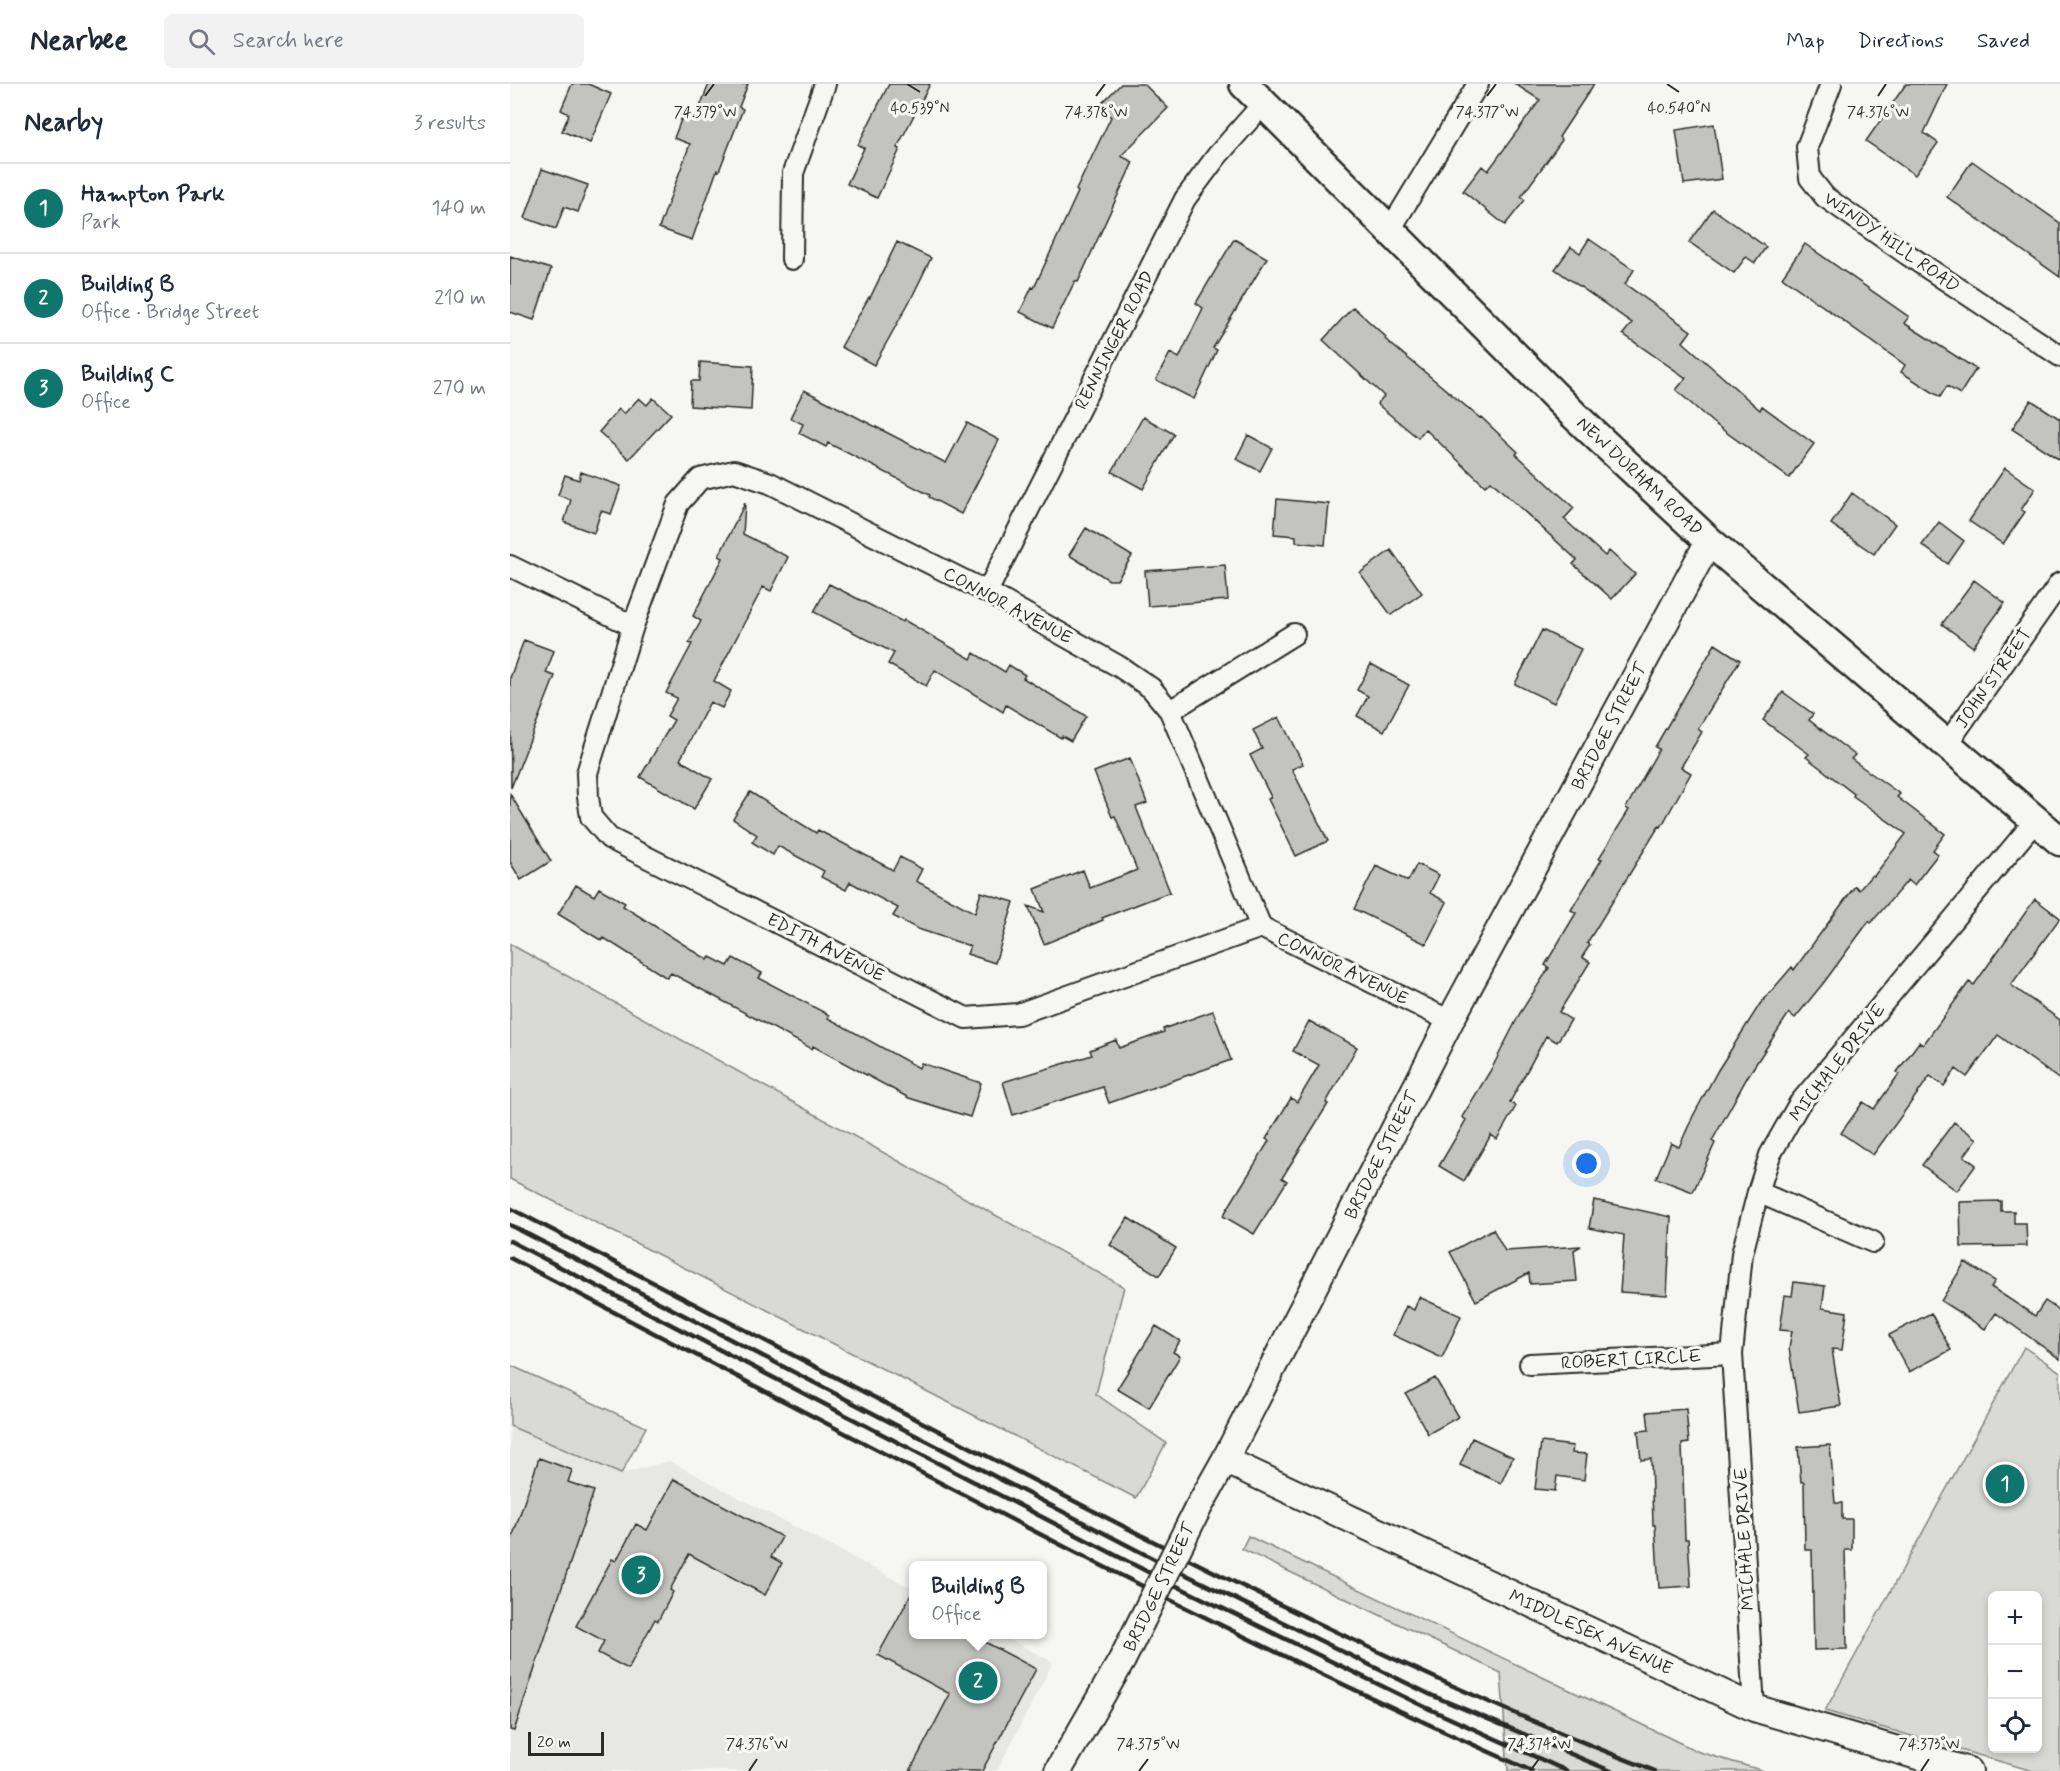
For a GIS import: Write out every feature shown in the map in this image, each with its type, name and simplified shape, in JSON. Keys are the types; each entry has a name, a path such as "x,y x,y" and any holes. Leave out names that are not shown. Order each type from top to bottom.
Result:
{"main road":[{"name":"NEW DURHAM ROAD","path":"1253,94 1574,415 1709,541 2060,841"}],"street":[{"path":"792,260 793,173 825,84"},
{"path":"1390,230 1478,84"},
{"name":"WINDY HILL ROAD","path":"1832,84 1807,147 1810,178 1834,203 2060,356"},
{"name":"RENNINGER ROAD","path":"987,592 1185,199 1217,156 1253,94"},
{"name":"CONNOR AVENUE","path":"633,627 678,504 700,479 734,471 770,483 987,592 1120,667 1151,688 1170,711 1261,927 1450,1021"},
{"name":"BRIDGE STREET","path":"1058,1771 1122,1660 1450,1021 1709,541"},
{"path":"510,566 633,627"},
{"name":"JOHN STREET","path":"1947,744 2060,583"},
{"name":"EDITH AVENUE","path":"633,627 586,773 591,817 609,838 966,1018 1018,1014 1261,927"},
{"path":"1170,711 1294,634"},
{"name":"MICHALE DRIVE","path":"1754,1708 1732,1354 1742,1254 1758,1192 1770,1155 1799,1104 2036,820"},
{"path":"1758,1192 1873,1242"},
{"name":"ROBERT CIRCLE","path":"1530,1364 1732,1354"},
{"name":"MIDDLESEX AVENUE","path":"1225,1460 1754,1708 1969,1771"}],"shaded area":[{"path":"510,944 1124,1287 1096,1394 1166,1443 1136,1498 510,1179"},
{"path":"2024,1347 2060,1372 2060,1771 2033,1771 1825,1711"},
{"path":"510,1365 646,1427 621,1474 510,1426"},
{"path":"510,1426 621,1474 669,1461 909,1587 909,1639 1009,1639 1053,1662 997,1771 510,1771"},
{"path":"1248,1536 1699,1752 1764,1771 1508,1771 1501,1673 1242,1549"}],"building":[{"path":"572,84 588,84 611,94 590,143 562,131 569,114 561,110"},
{"path":"709,84 748,84 739,107 743,109 719,171 717,170 692,240 659,228 690,144 674,138 684,112 696,117"},
{"path":"889,84 930,84 897,148 900,149 877,198 847,184 864,148 858,145"},
{"path":"1121,84 1144,84 1168,108 1121,156 1133,162 1078,282 1075,281 1052,328 1020,312 1032,287 1034,288 1078,192 1076,190 1111,117 1100,105"},
{"path":"1515,84 1594,84 1559,137 1562,140 1521,197 1525,200 1505,225 1463,191 1482,166 1488,171 1540,100"},
{"path":"1906,84 1947,84 1924,133 1938,143 1915,175 1866,141"},
{"path":"1714,124 1722,179 1684,184 1676,130"},
{"path":"1972,161 2060,223 2060,277 1947,197"},
{"path":"542,169 588,185 578,212 564,207 556,229 525,218"},
{"path":"1713,209 1766,247 1755,263 1746,257 1734,273 1689,242"},
{"path":"1234,239 1267,258 1213,348 1217,350 1194,399 1156,380 1170,353 1179,358 1203,308 1196,303"},
{"path":"1589,239 1634,270 1625,284 1691,331 1683,342 1760,410 1762,406 1814,444 1789,478 1712,422 1676,390 1686,378 1623,334 1632,323 1555,269 1571,247 1580,253"},
{"path":"897,242 931,258 874,365 841,347 870,298"},
{"path":"1805,244 1909,317 1904,323 1976,369 1960,394 1947,386 1940,397 1901,372 1905,365 1782,277"},
{"path":"510,256 551,269 534,320 510,312"},
{"path":"1353,307 1386,337 1385,339 1481,417 1518,452 1516,454 1574,508 1564,519 1605,556 1609,551 1635,574 1612,599 1573,564 1577,560 1491,481 1485,486 1425,429 1418,438 1377,404 1384,396 1323,340"},
{"path":"700,362 753,366 751,410 690,406 691,381 699,381"},
{"path":"804,390 946,463 967,423 999,440 961,514 929,497 930,495 828,443 826,447 799,433 803,424 790,418"},
{"path":"639,398 647,405 653,398 671,414 629,459 599,432 619,409 624,414"},
{"path":"2031,400 2060,419 2060,460 2012,429"},
{"path":"1143,417 1174,434 1143,489 1112,472"},
{"path":"1248,435 1272,448 1260,471 1236,459"},
{"path":"2005,468 2035,489 2021,510 2025,512 2003,544 1969,521"},
{"path":"581,472 621,486 611,514 601,511 594,533 564,522 571,500 558,495 565,475 579,480"},
{"path":"1852,493 1895,524 1874,554 1831,524"},
{"path":"1277,499 1329,504 1325,545 1296,542 1296,536 1274,534"},
{"path":"745,503 743,534 788,557 771,591 763,587 714,681 731,691 722,708 710,702 680,760 712,779 694,809 640,777 674,720 667,716 677,698 666,693 692,644 689,643 701,621 693,616 723,558 719,556"},
{"path":"1939,522 1964,541 1948,564 1922,545"},
{"path":"1086,528 1132,556 1117,580 1109,580 1069,555"},
{"path":"1391,550 1422,593 1391,615 1360,573"},
{"path":"1225,565 1228,600 1148,606 1145,571"},
{"path":"1974,580 2005,603 1973,647 1942,624"},
{"path":"829,584 903,622 904,620 971,659 974,653 1005,672 1009,665 1025,675 1023,678 1086,716 1071,741 1062,736 1061,738 1006,705 1003,712 935,670 926,686 888,664 894,653 814,612"},
{"path":"1542,630 1581,649 1554,703 1515,684"},
{"path":"524,640 554,651 546,673 555,676 511,788 510,678"},
{"path":"1715,644 1740,660 1698,729 1702,732 1681,767 1691,773 1661,827 1659,826 1587,943 1590,945 1582,957 1590,962 1559,1012 1571,1020 1557,1042 1546,1036 1510,1102 1516,1106 1497,1139 1491,1135 1464,1181 1439,1166 1466,1120 1462,1117 1492,1068 1520,1013 1549,968 1545,965 1576,913 1571,910 1602,859 1599,858 1629,810 1626,808 1659,749 1655,747"},
{"path":"1371,664 1409,685 1384,731 1357,716 1368,696 1357,690"},
{"path":"1783,692 1813,714 1809,720 1855,755 1851,759 1900,794 1897,797 1945,834 1933,850 1938,854 1914,885 1908,880 1871,923 1869,921 1795,1018 1789,1013 1748,1076 1712,1141 1715,1143 1693,1192 1656,1178 1671,1143 1679,1147 1718,1070 1760,1004 1792,967 1794,970 1855,886 1859,890 1872,875 1874,876 1906,834 1853,796 1854,794 1806,757 1809,754 1763,720"},
{"path":"1279,717 1303,764 1292,769 1328,841 1296,856 1268,799 1271,797 1250,755 1262,749 1253,730"},
{"path":"1130,758 1147,803 1136,807 1170,892 1102,918 1103,920 1044,944 1028,906 1044,912 1035,889 1083,870 1090,888 1137,870 1094,772"},
{"path":"750,792 816,833 818,830 893,870 900,857 922,869 916,881 975,913 981,892 1014,902 995,963 967,954 970,946 918,929 893,916 898,908 850,882 846,890 821,877 824,871 778,846 773,855 752,842 757,835 733,819"},
{"path":"510,794 551,861 521,880 510,862"},
{"path":"1417,864 1439,875 1430,893 1447,902 1426,944 1354,909 1376,866 1408,881"},
{"path":"576,885 594,896 599,888 625,903 623,906 708,960 710,957 728,966 733,958 762,973 759,978 829,1015 828,1018 919,1068 921,1063 981,1083 970,1117 909,1098 671,973 667,978 604,938 602,941 558,914"},
{"path":"2035,899 2060,918 2011,985 2060,1020 2060,1080 1998,1035 1967,1077 1956,1069 1944,1086 1930,1076 1873,1155 1841,1133 1863,1102 1874,1109 1919,1042 1923,1045 1969,982 1974,985"},
{"path":"1213,1011 1231,1060 1109,1103 1103,1087 1013,1115 1003,1082 1092,1055 1090,1050 1116,1040 1119,1048"},
{"path":"1309,1021 1357,1047 1326,1103 1328,1104 1282,1178 1287,1181 1254,1234 1223,1216 1269,1141 1266,1139 1291,1098 1297,1102 1319,1065 1293,1051"},
{"path":"1954,1122 1977,1139 1964,1156 1976,1165 1957,1191 1922,1165"},
{"path":"1594,1200 1671,1217 1667,1295 1620,1292 1624,1235 1589,1228"},
{"path":"2001,1201 2001,1211 2014,1211 2014,1223 2026,1223 2027,1246 1961,1247 1960,1202"},
{"path":"1128,1218 1176,1248 1159,1276 1110,1245"},
{"path":"1493,1229 1505,1251 1581,1246 1574,1250 1577,1281 1530,1284 1529,1273 1476,1301 1450,1252"},
{"path":"1965,1262 1995,1281 1991,1287 2035,1316 2045,1301 2060,1311 2060,1359 1996,1313 1985,1329 1941,1301"},
{"path":"1794,1282 1825,1286 1822,1308 1847,1312 1842,1350 1832,1349 1841,1406 1799,1412 1789,1348 1792,1331 1780,1330 1785,1295 1792,1296"},
{"path":"1419,1297 1461,1316 1442,1358 1393,1335 1406,1306 1414,1310"},
{"path":"1931,1313 1951,1350 1909,1372 1889,1335"},
{"path":"1156,1326 1180,1341 1173,1352 1180,1356 1149,1408 1117,1389"},
{"path":"1435,1378 1458,1417 1428,1434 1406,1394"},
{"path":"1686,1409 1689,1443 1682,1444 1685,1539 1688,1539 1691,1586 1659,1588 1655,1525 1653,1525 1651,1459 1641,1460 1638,1431 1649,1430 1647,1412"},
{"path":"1472,1438 1513,1457 1501,1483 1460,1465"},
{"path":"1541,1442 1573,1446 1572,1453 1587,1454 1584,1480 1557,1476 1555,1491 1535,1489"},
{"path":"1830,1445 1835,1503 1842,1503 1842,1519 1852,1519 1852,1550 1845,1550 1847,1649 1814,1650 1812,1550 1805,1550 1804,1482 1801,1482 1798,1447"},
{"path":"539,1458 572,1470 568,1482 594,1491 514,1731 510,1730 510,1544"},
{"path":"674,1479 782,1537 771,1557 782,1563 765,1595 689,1554 670,1590 673,1592 658,1621 655,1619 628,1669 598,1653 604,1641 576,1626 612,1559 616,1561 636,1524 647,1530"},
{"path":"909,1598 909,1639 980,1639 1036,1669 982,1771 910,1771 950,1694 878,1655"}],"railway":[{"path":"510,1208 973,1449 1267,1598 1498,1706 1655,1771"},
{"path":"510,1225 1154,1559 1431,1695 1611,1771"},
{"path":"510,1241 1148,1572 1425,1707 1567,1771"},
{"path":"510,1258 1144,1587 1402,1712 1532,1771"}],"place":[{"name":"Hampton Park","path":"2005,1484"},
{"name":"Building C","path":"641,1575"},
{"name":"Building B","path":"978,1681"}]}
